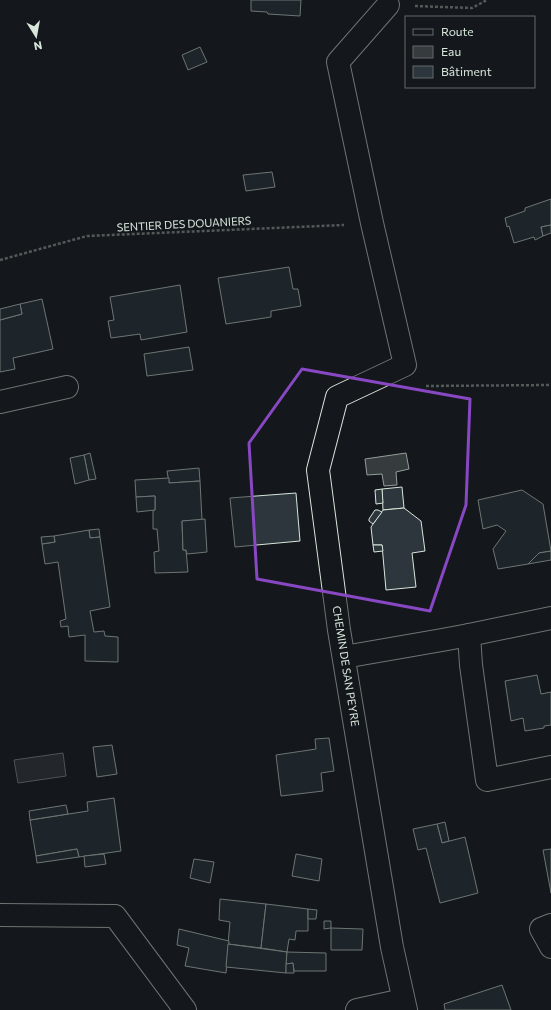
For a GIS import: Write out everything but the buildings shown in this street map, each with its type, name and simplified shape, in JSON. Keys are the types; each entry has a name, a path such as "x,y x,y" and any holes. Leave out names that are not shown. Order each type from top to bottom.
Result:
{"street":[{"path":"388,5 338,62 372,223 405,365"},
{"name":"CHEMIN DE SAN PEYRE","path":"405,365 336,396 318,470 339,630 392,947 405,1005"},
{"path":"0,402 67,388"},
{"path":"344,657 469,635 551,618"},
{"path":"469,635 471,665 487,780 551,767"},
{"path":"0,915 115,916 185,1010"},
{"path":"551,925 541,929 551,947"},
{"path":"357,1010 405,1005"}],"path":[{"path":"388,5 472,8 487,0"},
{"name":"SENTIER DES DOUANIERS","path":"0,260 87,236 372,223"},
{"path":"405,365 409,389 431,385 551,385"}],"highlighted area":[{"path":"302,369 470,399 466,505 430,611 257,579 249,443"}],"water":[{"path":"406,453 409,469 396,472 397,485 384,486 382,474 367,475 365,459"},
{"path":"63,753 66,776 18,783 14,760"}]}
